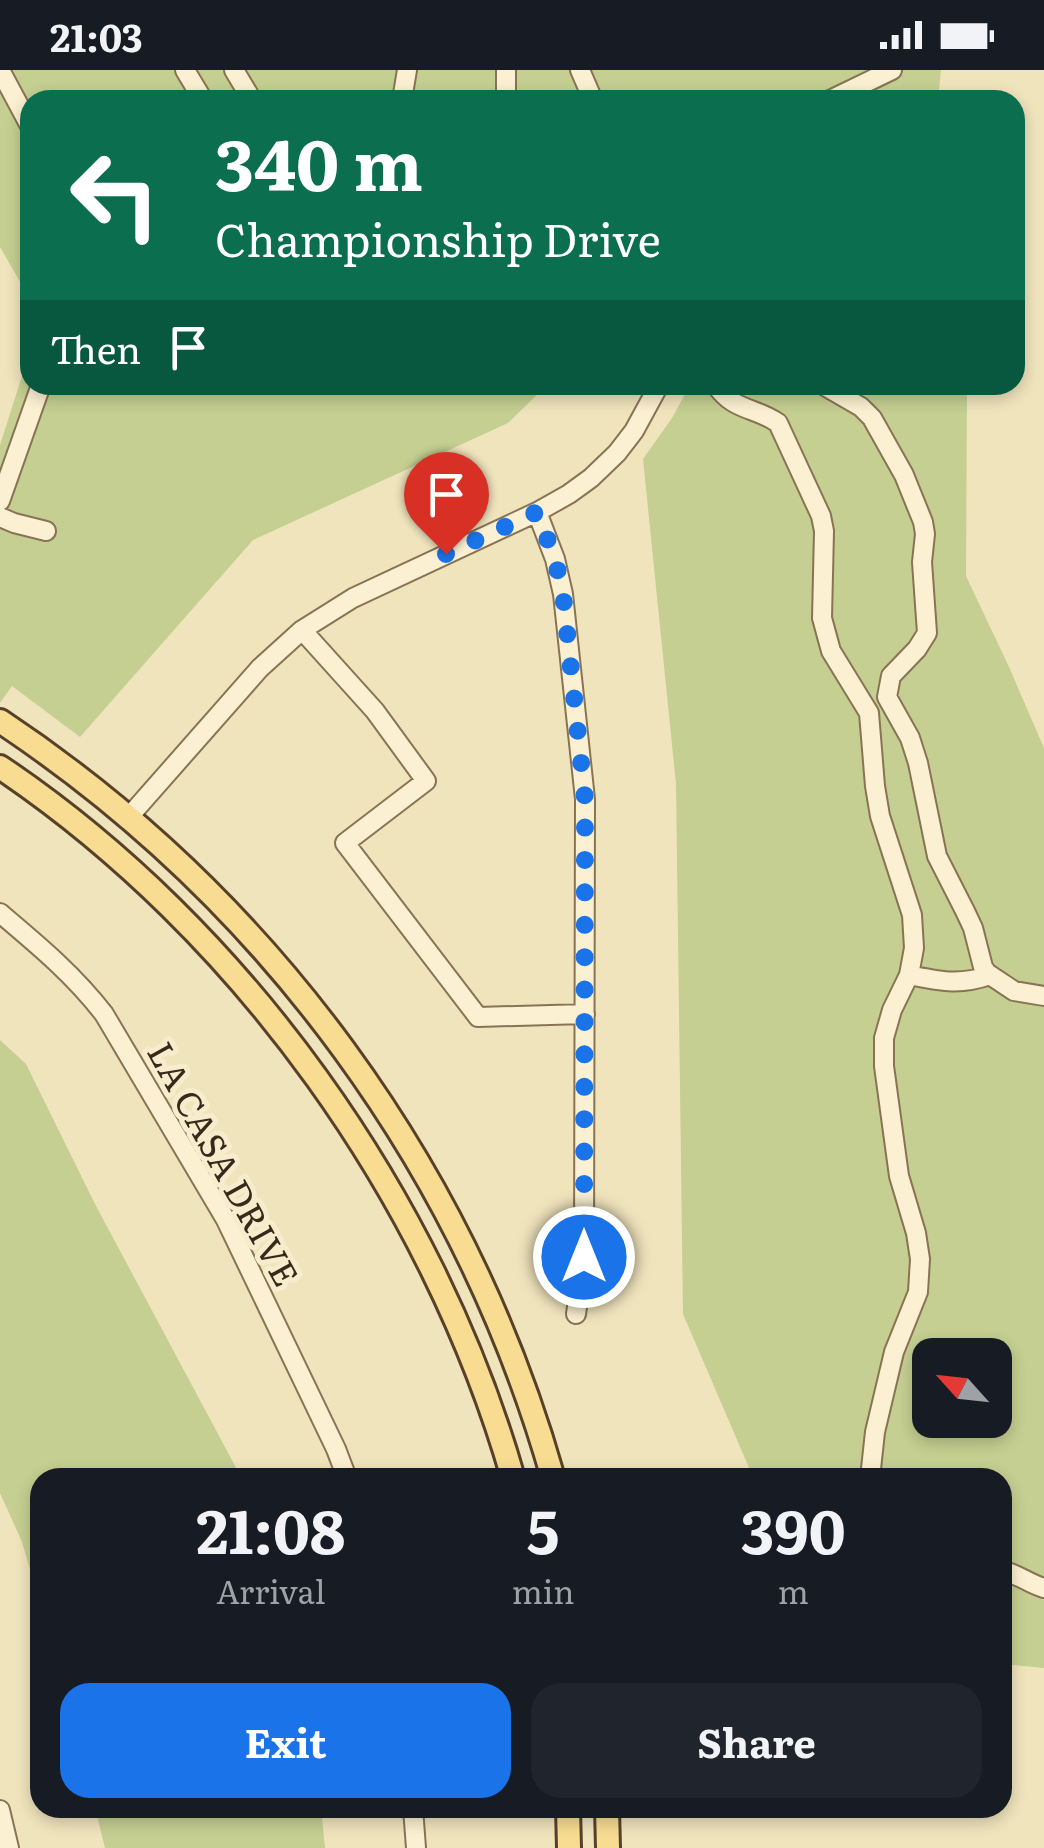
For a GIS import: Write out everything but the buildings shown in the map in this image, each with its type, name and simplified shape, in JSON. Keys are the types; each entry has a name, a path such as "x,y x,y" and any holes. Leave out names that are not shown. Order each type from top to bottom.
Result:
{"main road":[{"path":"0,721 107,800 223,904 292,981 379,1099 474,1264 511,1351 551,1468"},
{"path":"0,768 101,845 199,936 304,1060 377,1168 424,1252 476,1366 510,1468"},
{"path":"101,845 127,818"},
{"path":"568,1818 570,1848"},
{"path":"607,1818 608,1848"}],"street":[{"path":"0,70 20,107"},
{"path":"851,90 892,70"},
{"path":"0,501 37,395"},
{"path":"127,818 260,668 302,630 353,598 568,494 617,453 654,395"},
{"path":"724,395 738,406 766,414 778,423 821,516 822,618 830,651 869,713 880,816 912,915 914,948 909,976 892,1010 884,1038 884,1066 900,1176 920,1258 918,1292 894,1352 874,1432 871,1468"},
{"path":"840,395 872,418 904,475 924,522 922,562 927,633 891,676 887,697 910,738 918,763 937,856 973,928 983,967 1014,991 1044,996"},
{"path":"537,512 563,594 585,799 584,1257 576,1314"},
{"path":"0,517 46,531"},
{"path":"302,630 375,711 426,781 344,844 478,1016 585,1014"},
{"name":"LA CASA DRIVE","path":"0,913 60,963 104,1014 226,1220 344,1468"},
{"path":"909,976 954,983 990,975"},
{"path":"1012,1573 1044,1588"},
{"path":"0,1810 10,1848"},
{"path":"414,1818 416,1848"}],"green space":[{"path":"0,70 941,70 939,90 20,90 20,282 0,247"},
{"path":"20,382 20,395 537,395 508,423 253,540 80,737 12,686 0,703 0,445"},
{"path":"685,395 967,395 966,576 1044,748 1044,1668 1012,1665 1012,1468 749,1468 683,1314 676,784 643,459"},
{"path":"0,1040 26,1064 95,1204 236,1468 30,1468 30,1569 0,1493"},
{"path":"98,1818 322,1818 325,1848 105,1848"}],"route":[{"path":"446,554 537,512 563,594 585,799 584,1257"}]}
